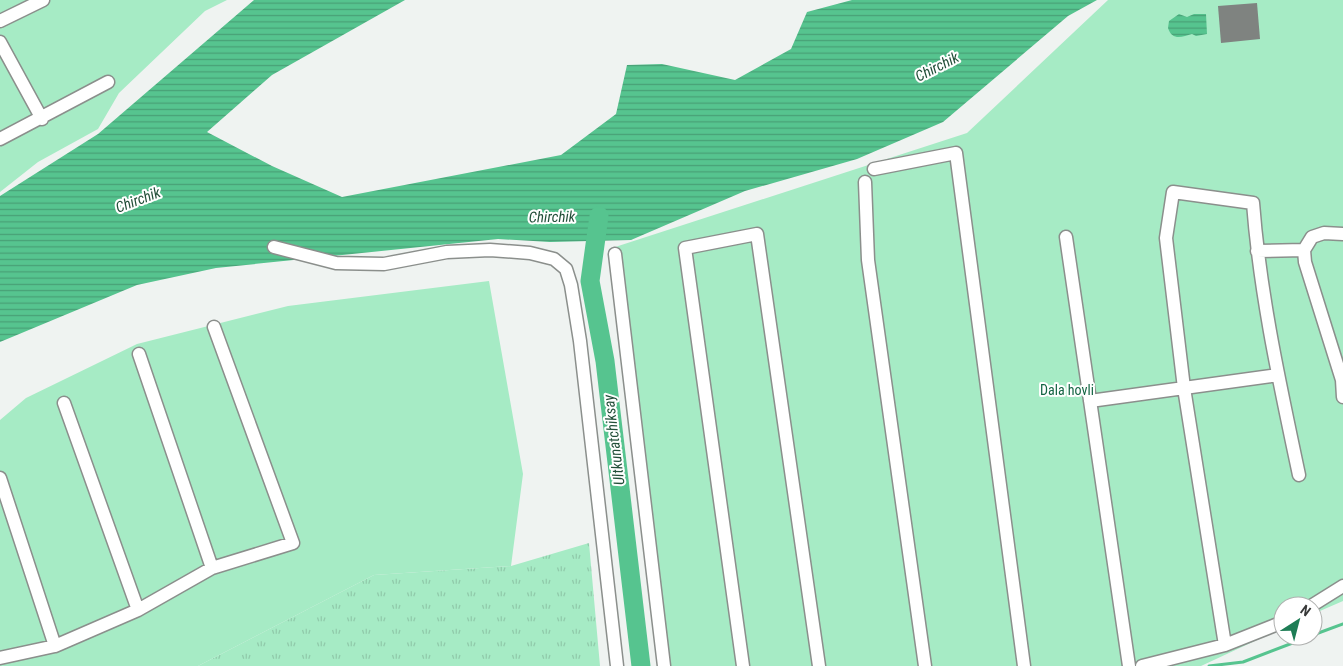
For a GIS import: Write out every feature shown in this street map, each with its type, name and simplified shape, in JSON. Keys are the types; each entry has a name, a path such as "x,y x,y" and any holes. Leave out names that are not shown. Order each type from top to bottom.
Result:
{"street":[{"path":"0,21 43,0"},
{"path":"0,42 42,118"},
{"path":"0,139 108,82"},
{"path":"874,169 956,153 1024,666"},
{"path":"865,182 868,260 925,666"},
{"path":"1225,645 1184,388 1166,238 1173,192 1253,204 1257,251 1278,375 1299,475"},
{"path":"1343,234 1324,233 1312,237 1304,250 1305,262 1337,341 1343,397"},
{"path":"743,666 685,248 757,234 819,666"},
{"path":"1066,237 1130,666"},
{"path":"274,247 336,262 384,264 447,252 490,250 530,253 554,259 566,269 571,285 580,341 617,666"},
{"path":"1257,251 1304,250"},
{"path":"616,254 664,666"},
{"path":"0,658 55,646 138,610 212,568 293,543 214,327"},
{"path":"139,354 212,568"},
{"path":"1090,401 1278,375"},
{"path":"64,403 138,610"},
{"path":"0,478 55,646"},
{"path":"1323,598 1343,586"},
{"path":"1142,666 1225,645 1273,626"}],"green space":[{"path":"0,0 227,0 205,11 119,93 98,129 38,162 0,192"},
{"name":"Dala hovli","path":"1108,0 1343,0 1343,601 1323,610 1323,596 1273,596 1273,633 1201,666 669,666 609,249 967,133"},
{"path":"489,281 523,474 511,566 374,575 198,666 0,666 0,420 26,398 137,344 288,306"},
{"path":"589,543 600,666 198,666 374,575 511,566"}],"water":[{"name":"Chirchik","path":"254,0 405,0 272,75 207,132 272,166 342,197 561,155 616,114 627,65 662,64 735,80 791,49 807,12 852,0 1097,0 1068,16 943,122 857,159 745,191 631,240 550,242 498,239 216,268 137,285 0,342 0,196 98,134"},
{"path":"1179,14 1187,17 1194,14 1206,14 1207,34 1196,36 1192,34 1178,37 1172,35 1168,28 1169,21"}],"building":[{"path":"1257,3 1260,39 1221,43 1218,6"}],"waterway":[{"name":"Ultkunatchiksay","path":"599,216 590,281 605,361 641,666"},
{"path":"1323,631 1343,624"},
{"path":"1209,666 1243,662 1285,646"}]}
